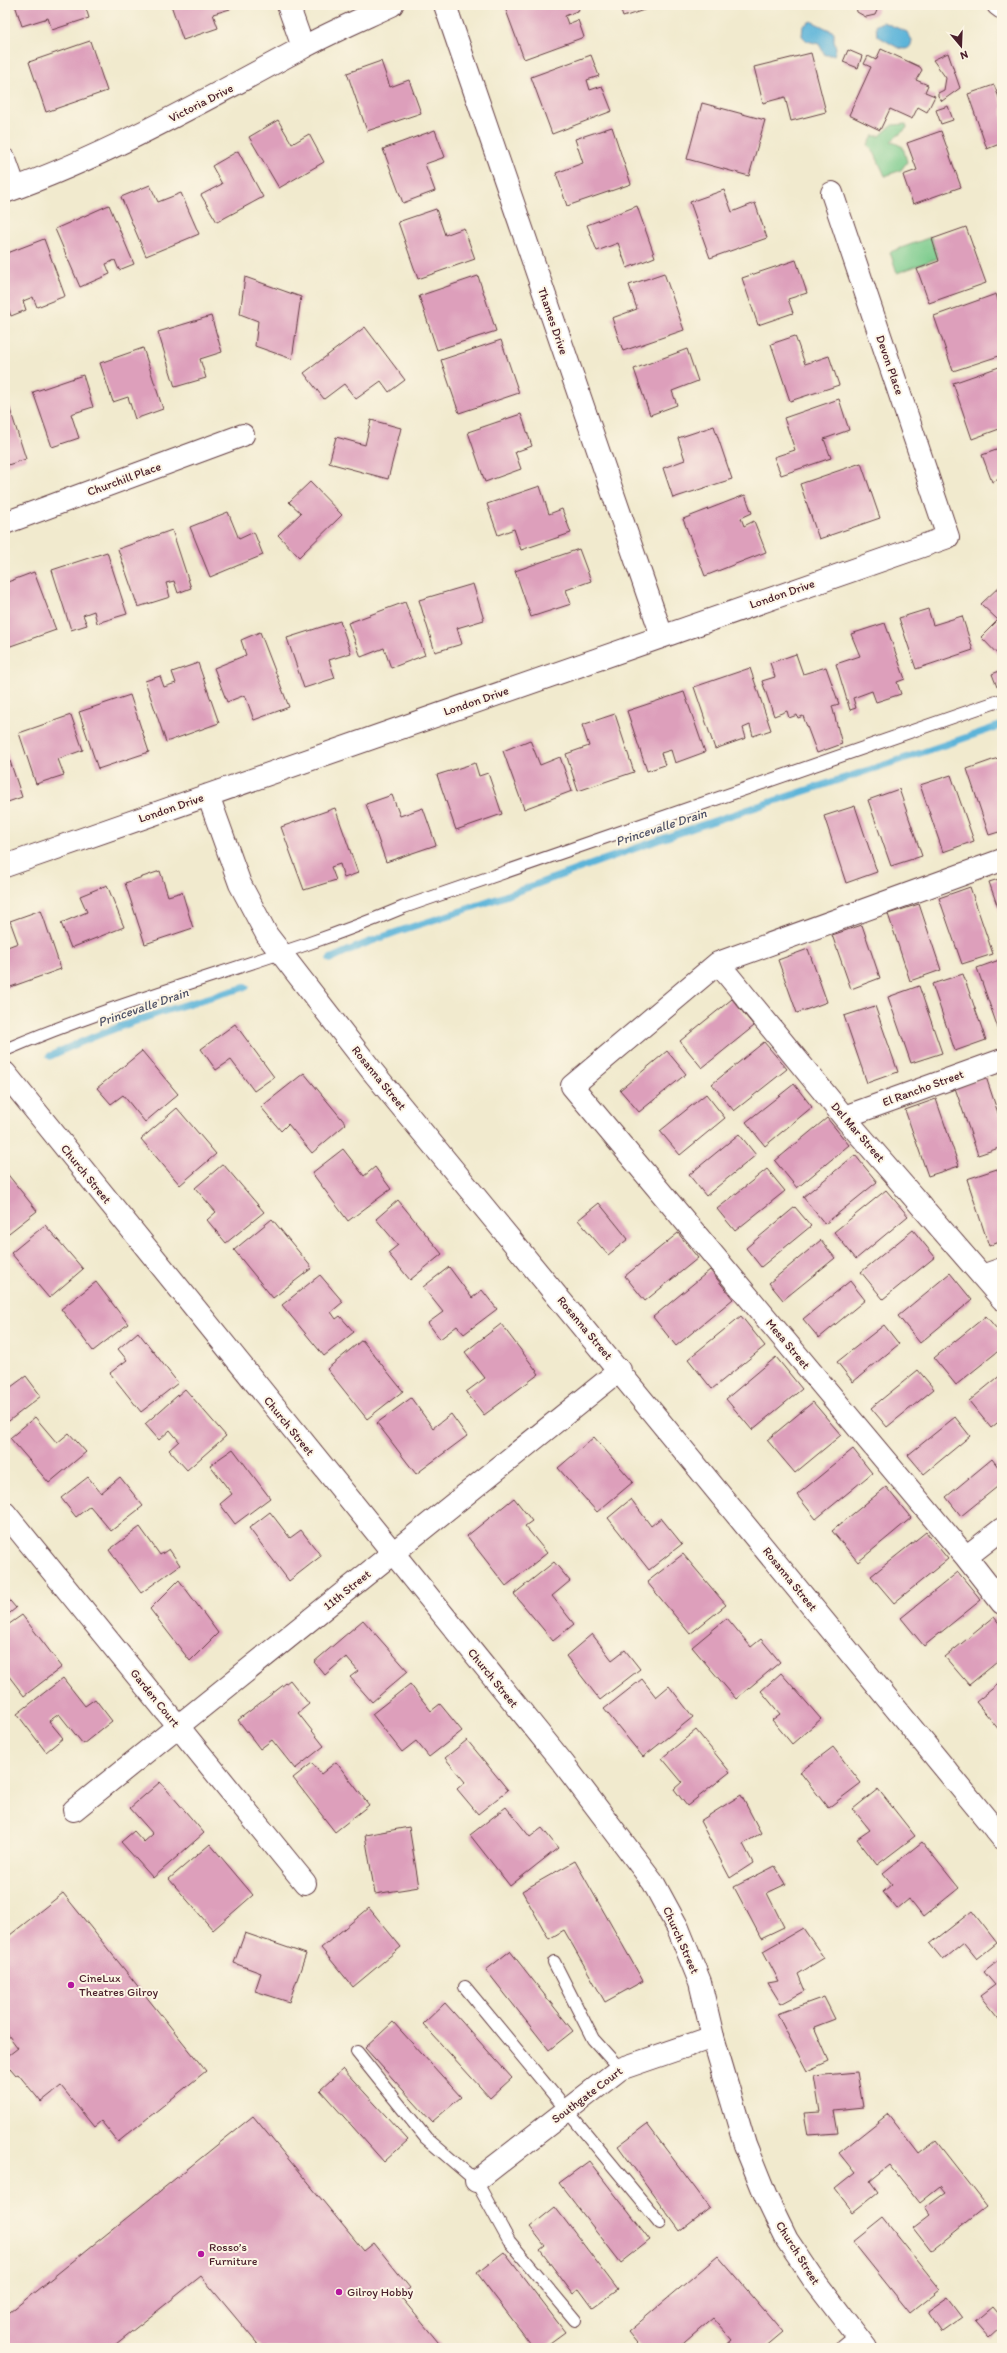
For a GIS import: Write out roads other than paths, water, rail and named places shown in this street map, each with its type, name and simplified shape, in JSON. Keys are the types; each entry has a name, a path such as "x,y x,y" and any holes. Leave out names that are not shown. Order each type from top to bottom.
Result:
{"street":[{"path":"288,5 303,47"},
{"name":"Victoria Drive","path":"10,190 109,149 219,94 303,47 392,5"},
{"name":"Thames Drive","path":"445,5 662,636"},
{"path":"998,5 1002,8"},
{"path":"5,160 10,190"},
{"name":"Devon Place","path":"832,193 948,537"},
{"name":"Churchill Place","path":"5,523 244,435"},
{"name":"London Drive","path":"5,866 948,537"},
{"name":"Rosanna Street","path":"208,795 240,884 267,936 373,1072 620,1370 1002,1838"},
{"path":"718,963 1002,860"},
{"name":"Mesa Street","path":"718,963 572,1086 966,1557 1002,1604"},
{"name":"Del Mar Street","path":"718,963 844,1117 992,1273 1002,1299"},
{"name":"El Rancho Street","path":"844,1117 1002,1060"},
{"name":"Church Street","path":"5,1073 392,1554 592,1799 653,1882 678,1928 700,1982 713,2037 745,2145 766,2197 787,2240 854,2344"},
{"name":"11th Street","path":"74,1810 620,1370"},
{"name":"Garden Court","path":"5,1513 305,1884"},
{"path":"966,1557 1002,1529"},
{"name":"Southgate Court","path":"476,2181 620,2069 713,2037"}],"lane":[{"path":"5,1050 55,1028 343,933 404,907 1002,700"},
{"path":"554,1962 593,2039 620,2069"},
{"path":"465,1987 660,2223"},
{"path":"357,2052 426,2138 476,2181 509,2242 575,2320"}],"water":[{"path":"811,21 834,32 836,48 834,55 825,55 819,44 807,41 802,36 803,26"},
{"path":"883,22 907,32 912,40 907,49 897,47 877,36 876,25"}],"waterway":[{"name":"Princevalle Drain","path":"330,959 351,949 394,933 480,905 681,832 904,759 1002,725"},
{"name":"Princevalle Drain","path":"50,1056 98,1035 146,1017 246,987"}],"place":[{"name":"CineLux Theatres Gilroy","path":"71,1985"},
{"name":"Rosso’s Furniture","path":"201,2254"},
{"name":"Gilroy Hobby","path":"339,2292"}]}
